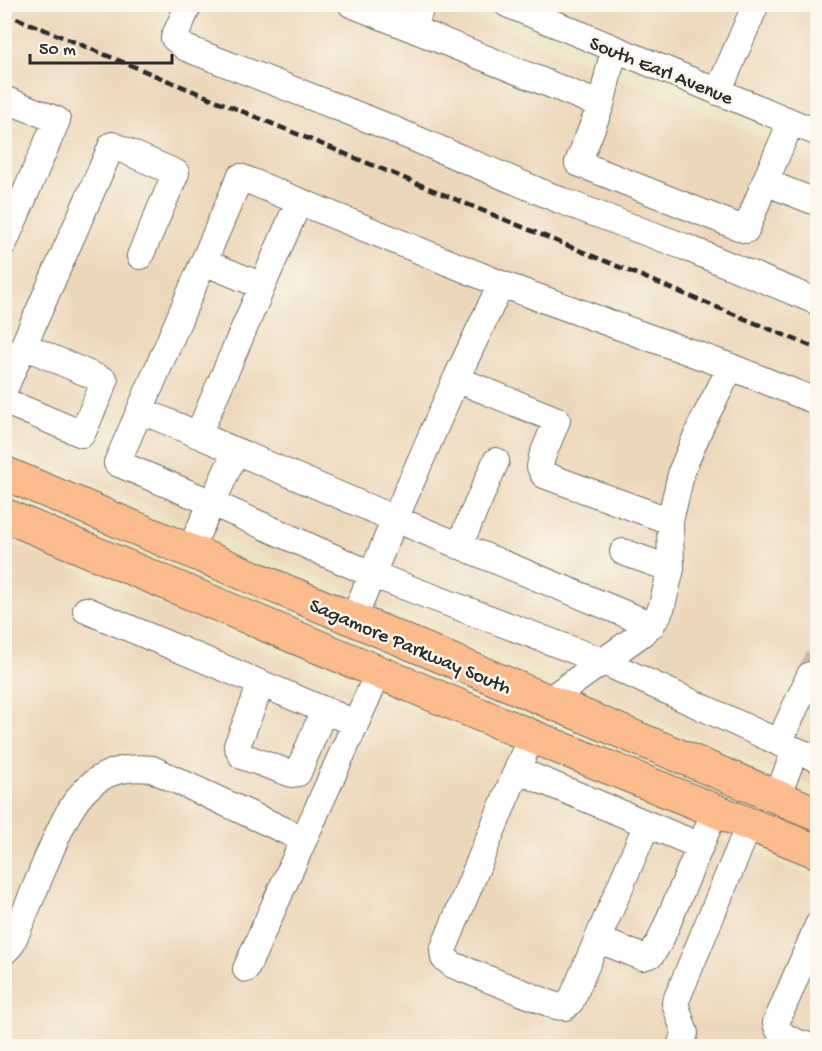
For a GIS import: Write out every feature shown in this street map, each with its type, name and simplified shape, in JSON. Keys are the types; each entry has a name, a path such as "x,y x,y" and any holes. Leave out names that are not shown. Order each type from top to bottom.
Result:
{"main road":[{"name":"Sagamore Parkway South","path":"4,473 818,814"},
{"name":"Sagamore Parkway South","path":"4,515 531,736 818,852"}],"street":[{"path":"189,4 174,38 186,48 378,123 562,201 818,302"},
{"path":"351,4 601,105"},
{"path":"413,29 422,4"},
{"name":"South Earl Avenue","path":"507,4 818,133"},
{"path":"718,92 756,4"},
{"path":"562,201 601,105 614,50"},
{"path":"4,99 57,120 4,243"},
{"path":"732,267 791,122"},
{"path":"4,390 112,145 176,174 140,256"},
{"path":"579,163 746,230"},
{"path":"797,751 602,662 371,574 117,463 240,177 501,284 731,367 818,402"},
{"path":"765,182 818,203"},
{"path":"198,435 299,201"},
{"path":"204,262 262,286"},
{"path":"353,620 456,379 501,284"},
{"path":"4,401 82,434 105,381 24,346"},
{"path":"546,702 652,625 662,606 671,569 670,521 682,470 702,423 731,367"},
{"path":"456,379 557,420 542,457 540,467 544,475 670,521"},
{"path":"140,410 459,546 652,625"},
{"path":"189,551 236,451"},
{"path":"459,546 496,461"},
{"path":"623,552 671,569"},
{"path":"86,610 355,723"},
{"path":"246,969 378,671"},
{"path":"261,684 237,746 242,756 292,774 298,773 324,710"},
{"path":"777,798 797,751 810,687"},
{"path":"531,736 443,950 444,958 453,964 536,998 565,1007 571,1001 599,940 647,824"},
{"path":"4,952 11,945 66,816 82,792 102,776 136,767 152,769 303,839"},
{"path":"517,770 700,846"},
{"path":"599,940 642,957 652,954 660,941 715,812"},
{"path":"680,1047 685,1033 675,1003 749,825"},
{"path":"808,1047 784,1037 778,1032 776,1023 818,925"}],"shaded area":[{"path":"4,5 443,5 817,160 817,788 5,446"},
{"path":"507,5 817,5 817,133"},
{"path":"4,540 817,880 817,1046 5,1046"}],"tunnel":[{"path":"810,675 818,656"}],"railway":[{"path":"4,13 818,349"}]}
